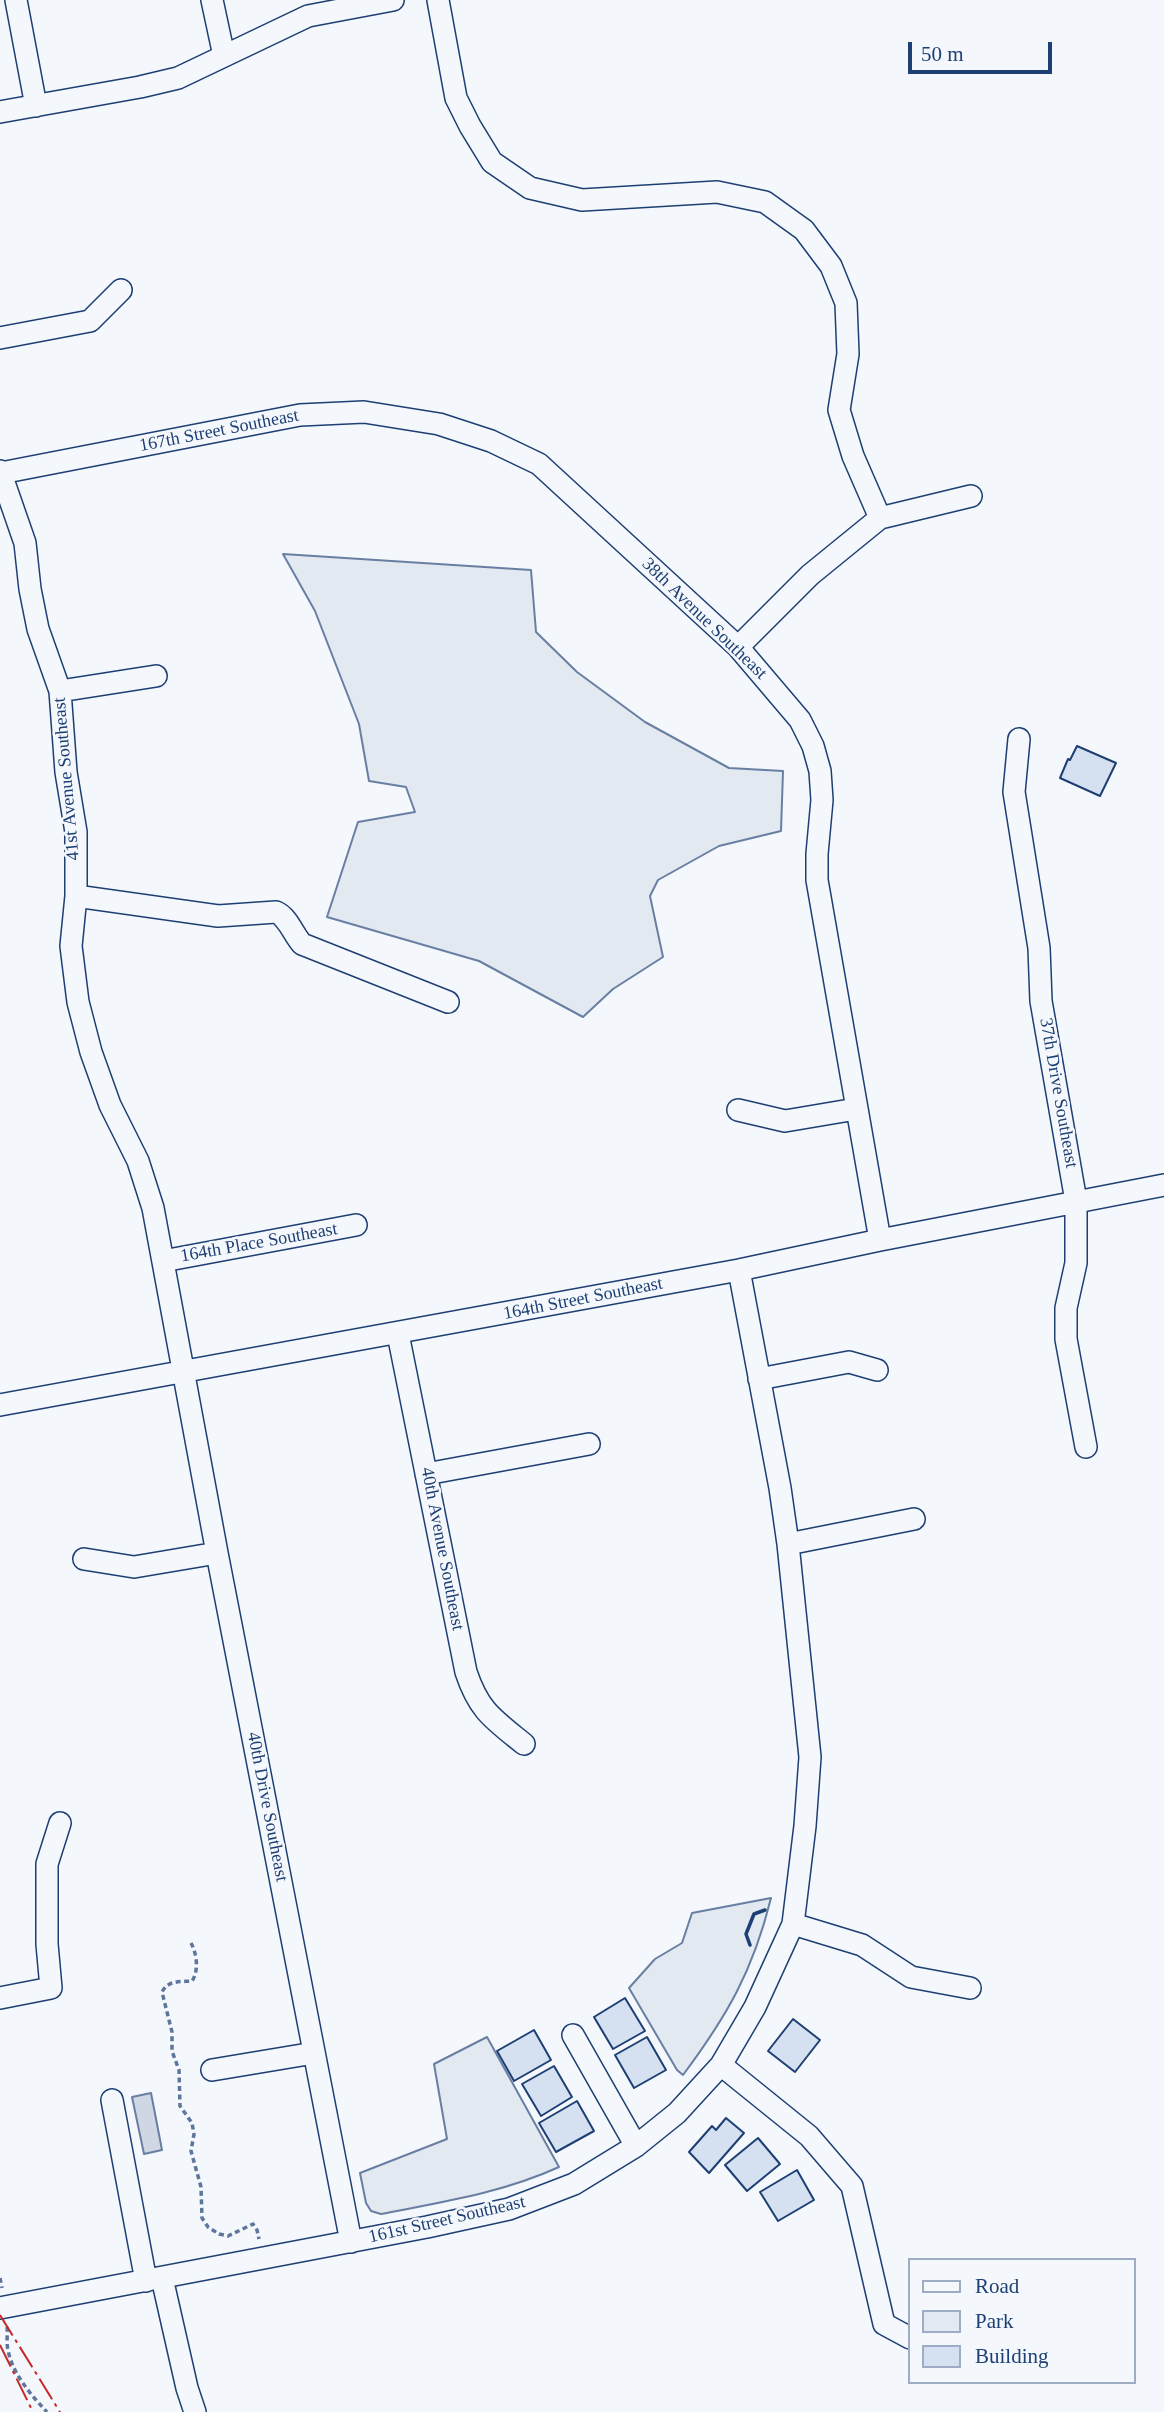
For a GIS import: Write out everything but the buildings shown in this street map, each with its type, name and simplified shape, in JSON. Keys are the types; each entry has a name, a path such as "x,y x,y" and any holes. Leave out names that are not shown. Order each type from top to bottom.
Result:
{"street":[{"path":"16,0 36,106"},
{"path":"212,0 224,56"},
{"path":"0,112 140,88 177,78 308,16 393,0"},
{"path":"438,0 456,98 492,162 530,188 582,200 717,192 765,202 804,230 831,266 846,303 848,354 839,410 853,456 880,519"},
{"path":"0,338 90,321 121,290"},
{"name":"167th Street Southeast","path":"1,472 300,415 364,412 439,424"},
{"name":"38th Avenue Southeast","path":"439,424 491,441 539,464 738,647 800,720 813,746 820,771 822,800 817,880 880,1240"},
{"name":"41st Avenue Southeast","path":"1,472 24,543 38,629 60,691 66,772 76,832 76,897 71,946 78,1002 91,1052 110,1105 138,1161 153,1208 183,1373"},
{"path":"738,647 810,575 880,519 971,496"},
{"path":"60,691 156,676"},
{"name":"37th Drive Southeast","path":"1019,739 1014,792 1040,948 1041,1001 1076,1201 1076,1263 1066,1308 1066,1339 1086,1447"},
{"path":"76,897 218,916 276,912 283,915 302,944 448,1002"},
{"path":"738,1110 785,1121 856,1109"},
{"name":"164th Street Southeast","path":"0,1405 739,1270 1164,1185"},
{"name":"164th Place Southeast","path":"163,1261 356,1225"},
{"name":"161st Street Southeast","path":"2,2308 351,2242 509,2209 573,2184 636,2146 677,2113 721,2065 755,2007 793,1924 806,1826 810,1757 788,1544 739,1270"},
{"name":"40th Avenue Southeast","path":"398,1334 466,1672 474,1697 491,1717 524,1744"},
{"path":"759,1379 849,1362 877,1370"},
{"name":"40th Drive Southeast","path":"183,1373 351,2242"},
{"path":"426,1474 589,1444"},
{"path":"788,1544 914,1519"},
{"path":"84,1559 135,1567 217,1553"},
{"path":"0,1998 51,1988 47,1944 47,1864 60,1824"},
{"path":"793,1924 862,1945 911,1978 970,1988"},
{"path":"573,2035 636,2146"},
{"path":"212,2070 314,2053"},
{"path":"721,2065 809,2136 852,2186 884,2324 908,2337"},
{"path":"113,2100 154,2279 195,2412"}],"path":[{"path":"191,1943 197,1969 195,1977 192,1981 173,1982 165,1986 162,1992 172,2032 172,2051 179,2070 180,2106 191,2123 194,2134 191,2151 201,2187 202,2218 208,2227 228,2236 253,2224 257,2230 262,2259"},
{"path":"2,2308 11,2358 29,2393 47,2412"}],"green space":[{"path":"283,554 531,570 536,632 577,672 645,722 729,768 783,771 781,831 719,846 658,880 650,896 663,957 613,989 583,1017 479,961 327,917 358,822 415,812 406,787 369,781 359,724 315,611"},
{"path":"771,1898 756,1948 737,1992 713,2033 683,2075 677,2070 629,1988 655,1959 682,1943 692,1913"},
{"path":"487,2037 559,2167 516,2184 472,2196 381,2214 371,2211 366,2203 360,2173 447,2139 434,2064"}],"shaded area":[{"path":"151,2093 162,2150 144,2154 132,2097"}],"wall":[{"path":"750,1945 746,1934 754,1914 765,1910"}],"power":[{"path":"0,2315 60,2412"},
{"path":"0,2345 33,2412"}]}
